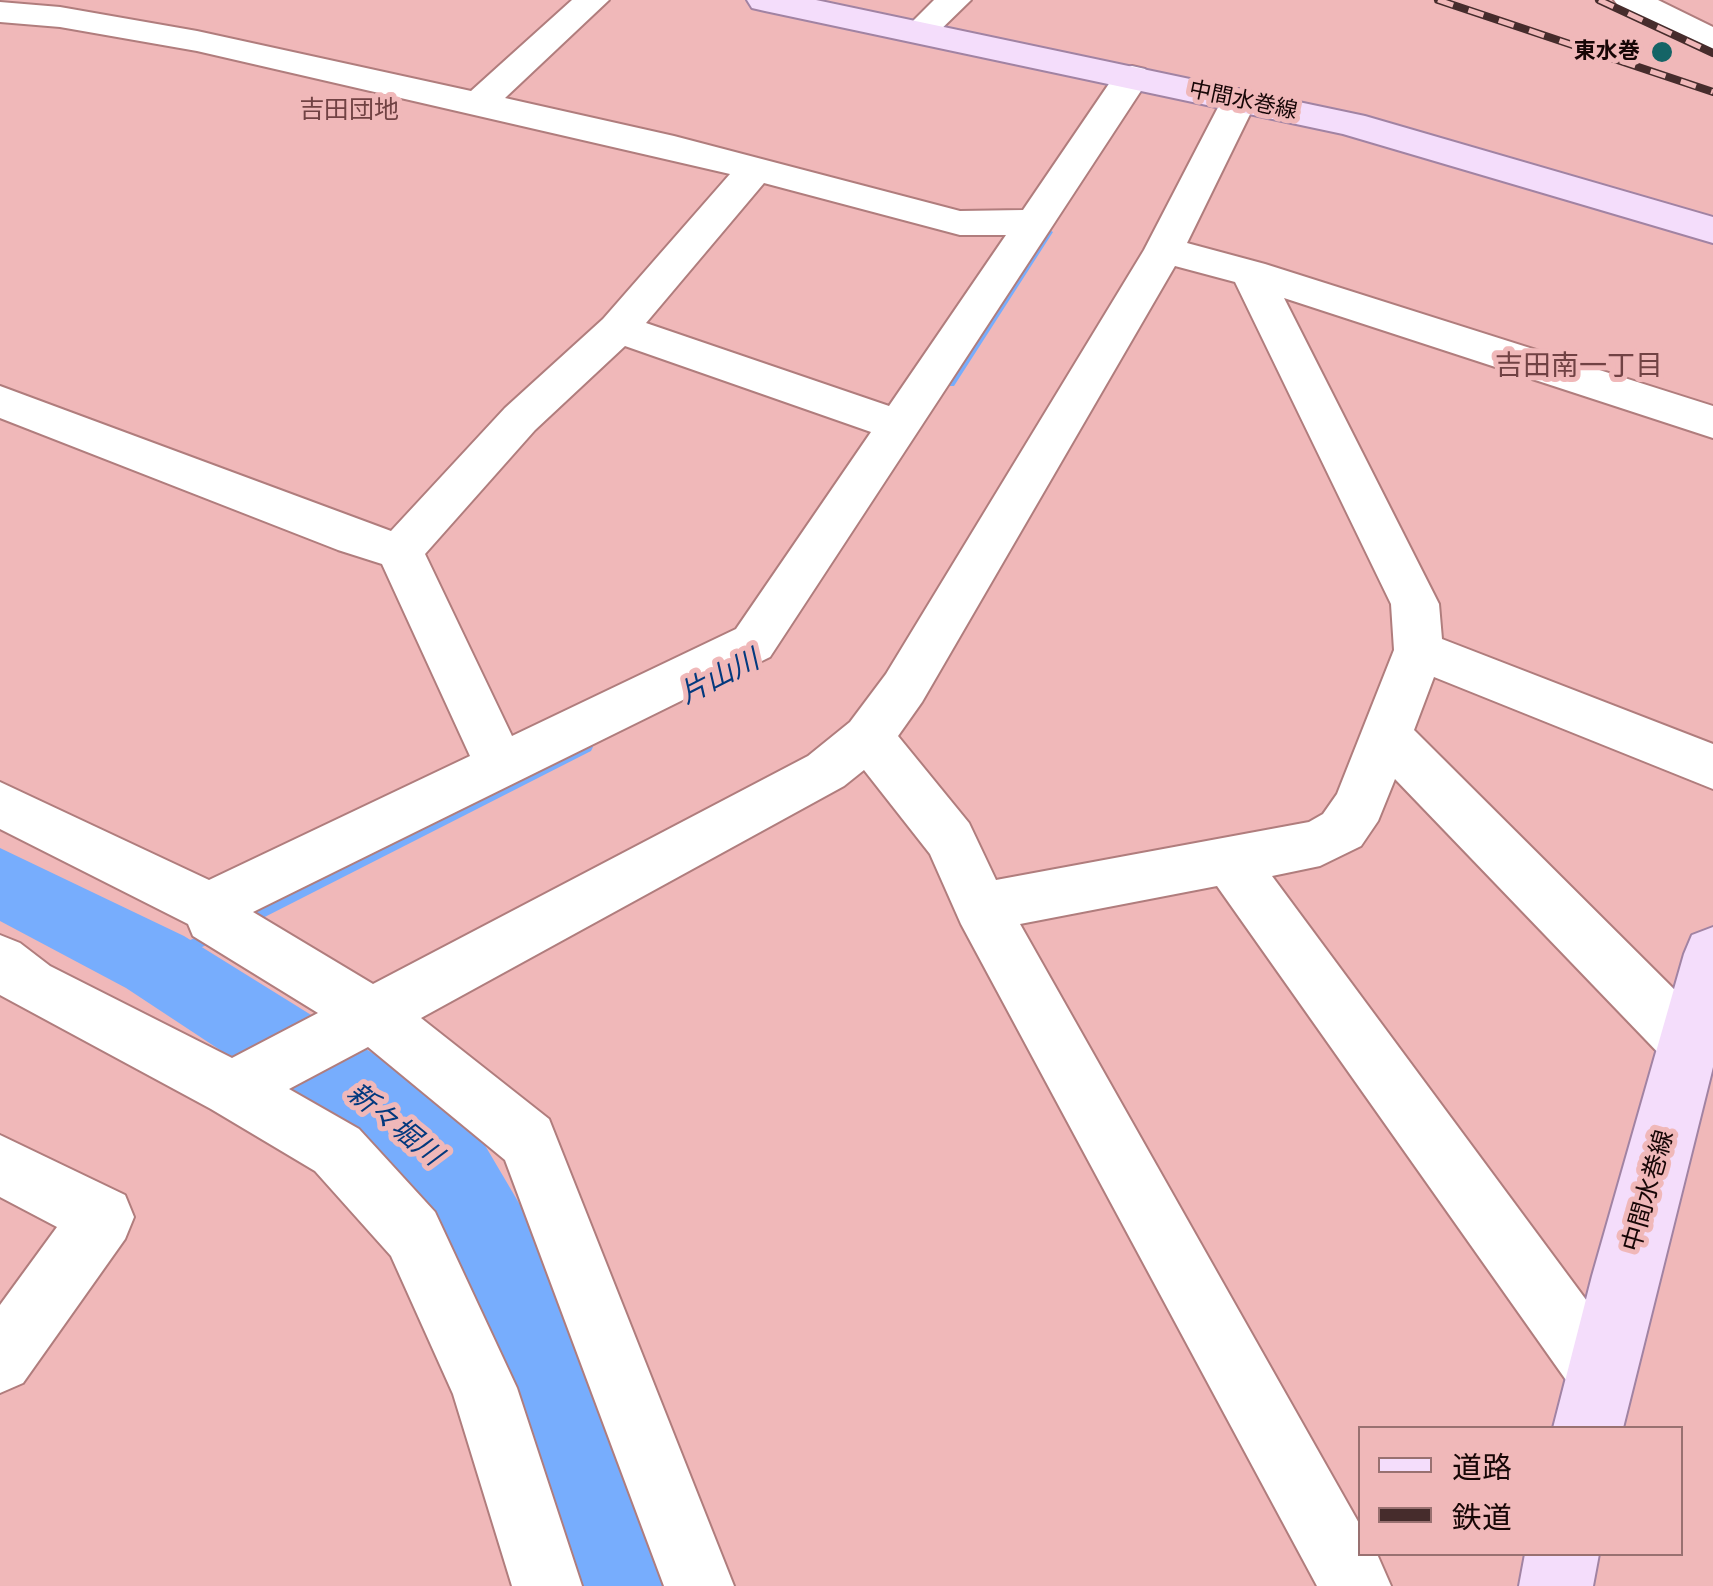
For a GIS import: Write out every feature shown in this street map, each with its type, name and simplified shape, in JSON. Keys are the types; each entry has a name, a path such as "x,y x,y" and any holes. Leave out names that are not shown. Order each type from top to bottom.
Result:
{"main road":[{"name":"中間水巻線","path":"765,0 1351,124 1713,230"},
{"name":"中間水巻線","path":"1595,1401 1713,954"},
{"path":"1556,1586 1562,1556"}],"street":[{"path":"476,106 592,0"},
{"path":"920,31 954,0"},
{"path":"1631,0 1713,42"},
{"path":"0,12 60,17 196,41 674,147 960,223 1032,222"},
{"path":"209,907 753,643 1132,77"},
{"path":"232,1089 826,772 868,737 904,688 1164,250 1239,100"},
{"path":"400,551 520,418 618,329 756,168"},
{"path":"1164,250 1251,273 1713,422"},
{"path":"982,907 1320,843 1342,830 1359,805 1419,650 1415,604 1251,273"},
{"path":"618,329 898,425"},
{"path":"0,401 354,538 400,551 501,766"},
{"path":"1419,650 1713,767"},
{"path":"1386,736 1690,1045"},
{"path":"868,737 950,839 982,907 1356,1586"},
{"path":"0,804 209,907 213,918 373,1015 528,1140 699,1586"},
{"path":"1229,860 1595,1401"},
{"path":"10,987 232,1089 337,1150 413,1234 484,1388 547,1586"},
{"path":"0,1164 103,1218 0,1360"}],"waterway":[{"name":"片山川","path":"950,383 1048,232"},
{"name":"片山川","path":"244,921 587,747"},
{"name":"新々堀川","path":"0,882 155,962 344,1083 393,1118 452,1173 507,1269 543,1346 621,1586"},
{"name":"片山川","path":"155,962 217,934"}],"railway":[{"path":"1438,0 1713,92"},
{"path":"1599,0 1713,53"}],"place":[{"name":"東水巻","path":"1662,52"}],"district":[{"name":"吉田団地","path":"349,111"},
{"name":"吉田南一丁目","path":"1579,367"}]}
